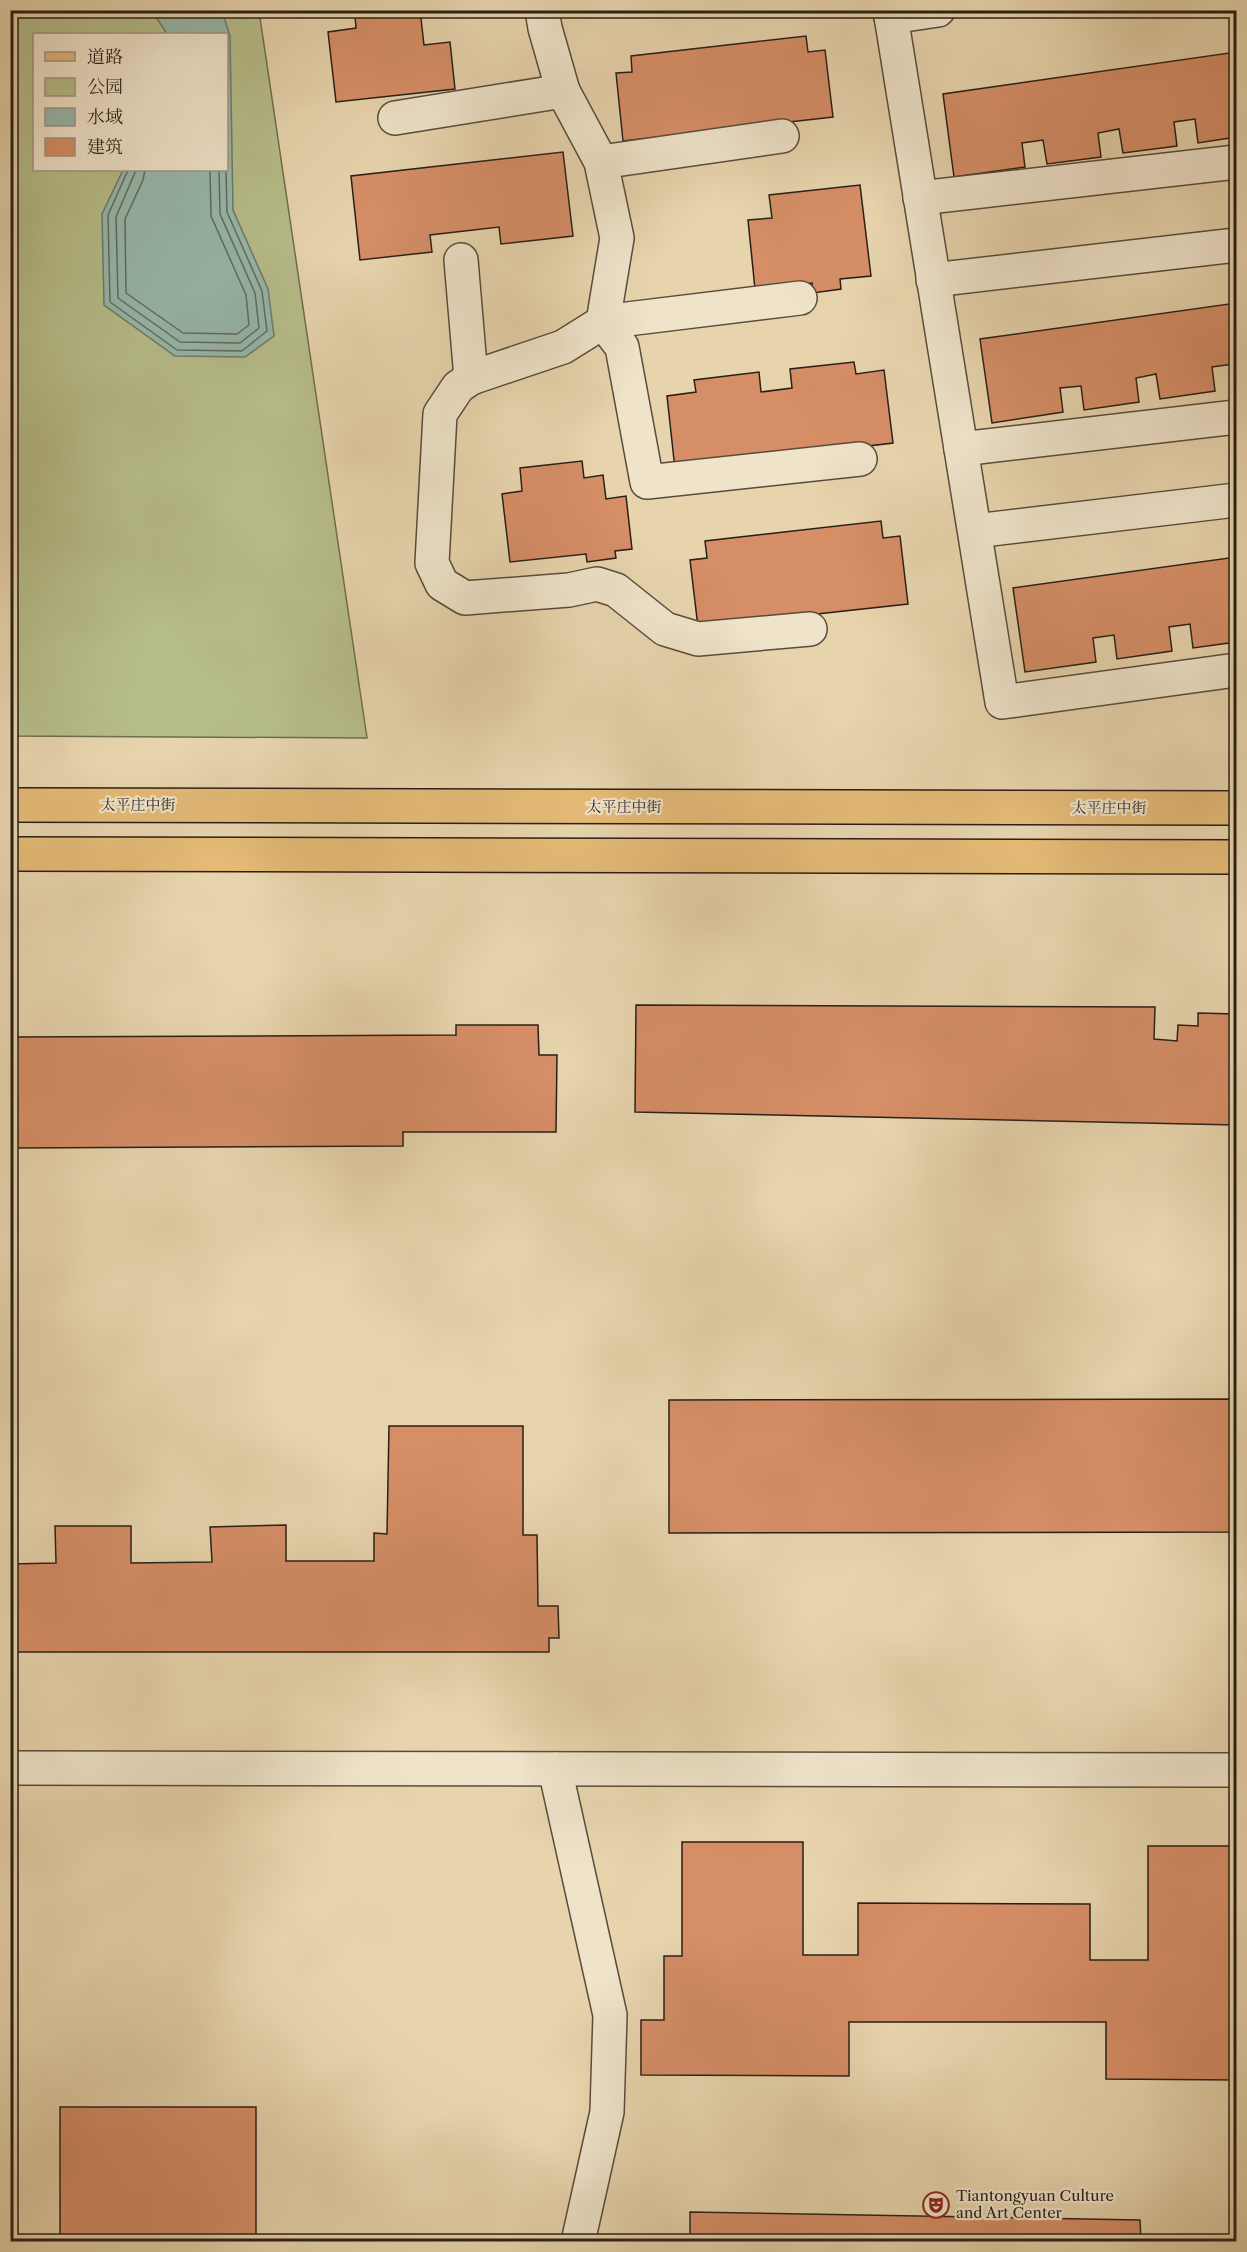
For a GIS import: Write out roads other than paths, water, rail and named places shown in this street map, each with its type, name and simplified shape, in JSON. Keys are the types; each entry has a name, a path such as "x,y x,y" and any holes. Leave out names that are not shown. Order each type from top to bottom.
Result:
{"main road":[{"name":"太平庄中街","path":"10,805 1236,808"},
{"path":"10,854 1236,857"}],"street":[{"path":"542,10 563,92 601,162 617,238 603,322 622,347 647,482 861,459"},
{"path":"938,10 890,14 1002,702 1236,670"},
{"path":"394,118 563,92"},
{"path":"601,162 782,136"},
{"path":"920,198 1236,162"},
{"path":"933,280 1236,245"},
{"path":"461,260 471,378"},
{"path":"800,298 603,322 564,347 471,378 458,387 441,414 432,563 442,584 465,598 569,590 597,584 616,590 665,629 698,639 810,629"},
{"path":"961,449 1236,417"},
{"path":"975,531 1236,500"},
{"path":"10,1768 1236,1770"},
{"path":"555,1769 610,2015 607,2112 578,2241"}],"water":[{"path":"152,11 222,11 230,36 233,210 268,289 274,336 245,357 175,356 104,305 102,214 123,171 228,171 228,33 166,33"}],"place":[{"name":"Tiantongyuan Culture and Art Center","path":"936,2205"}]}
